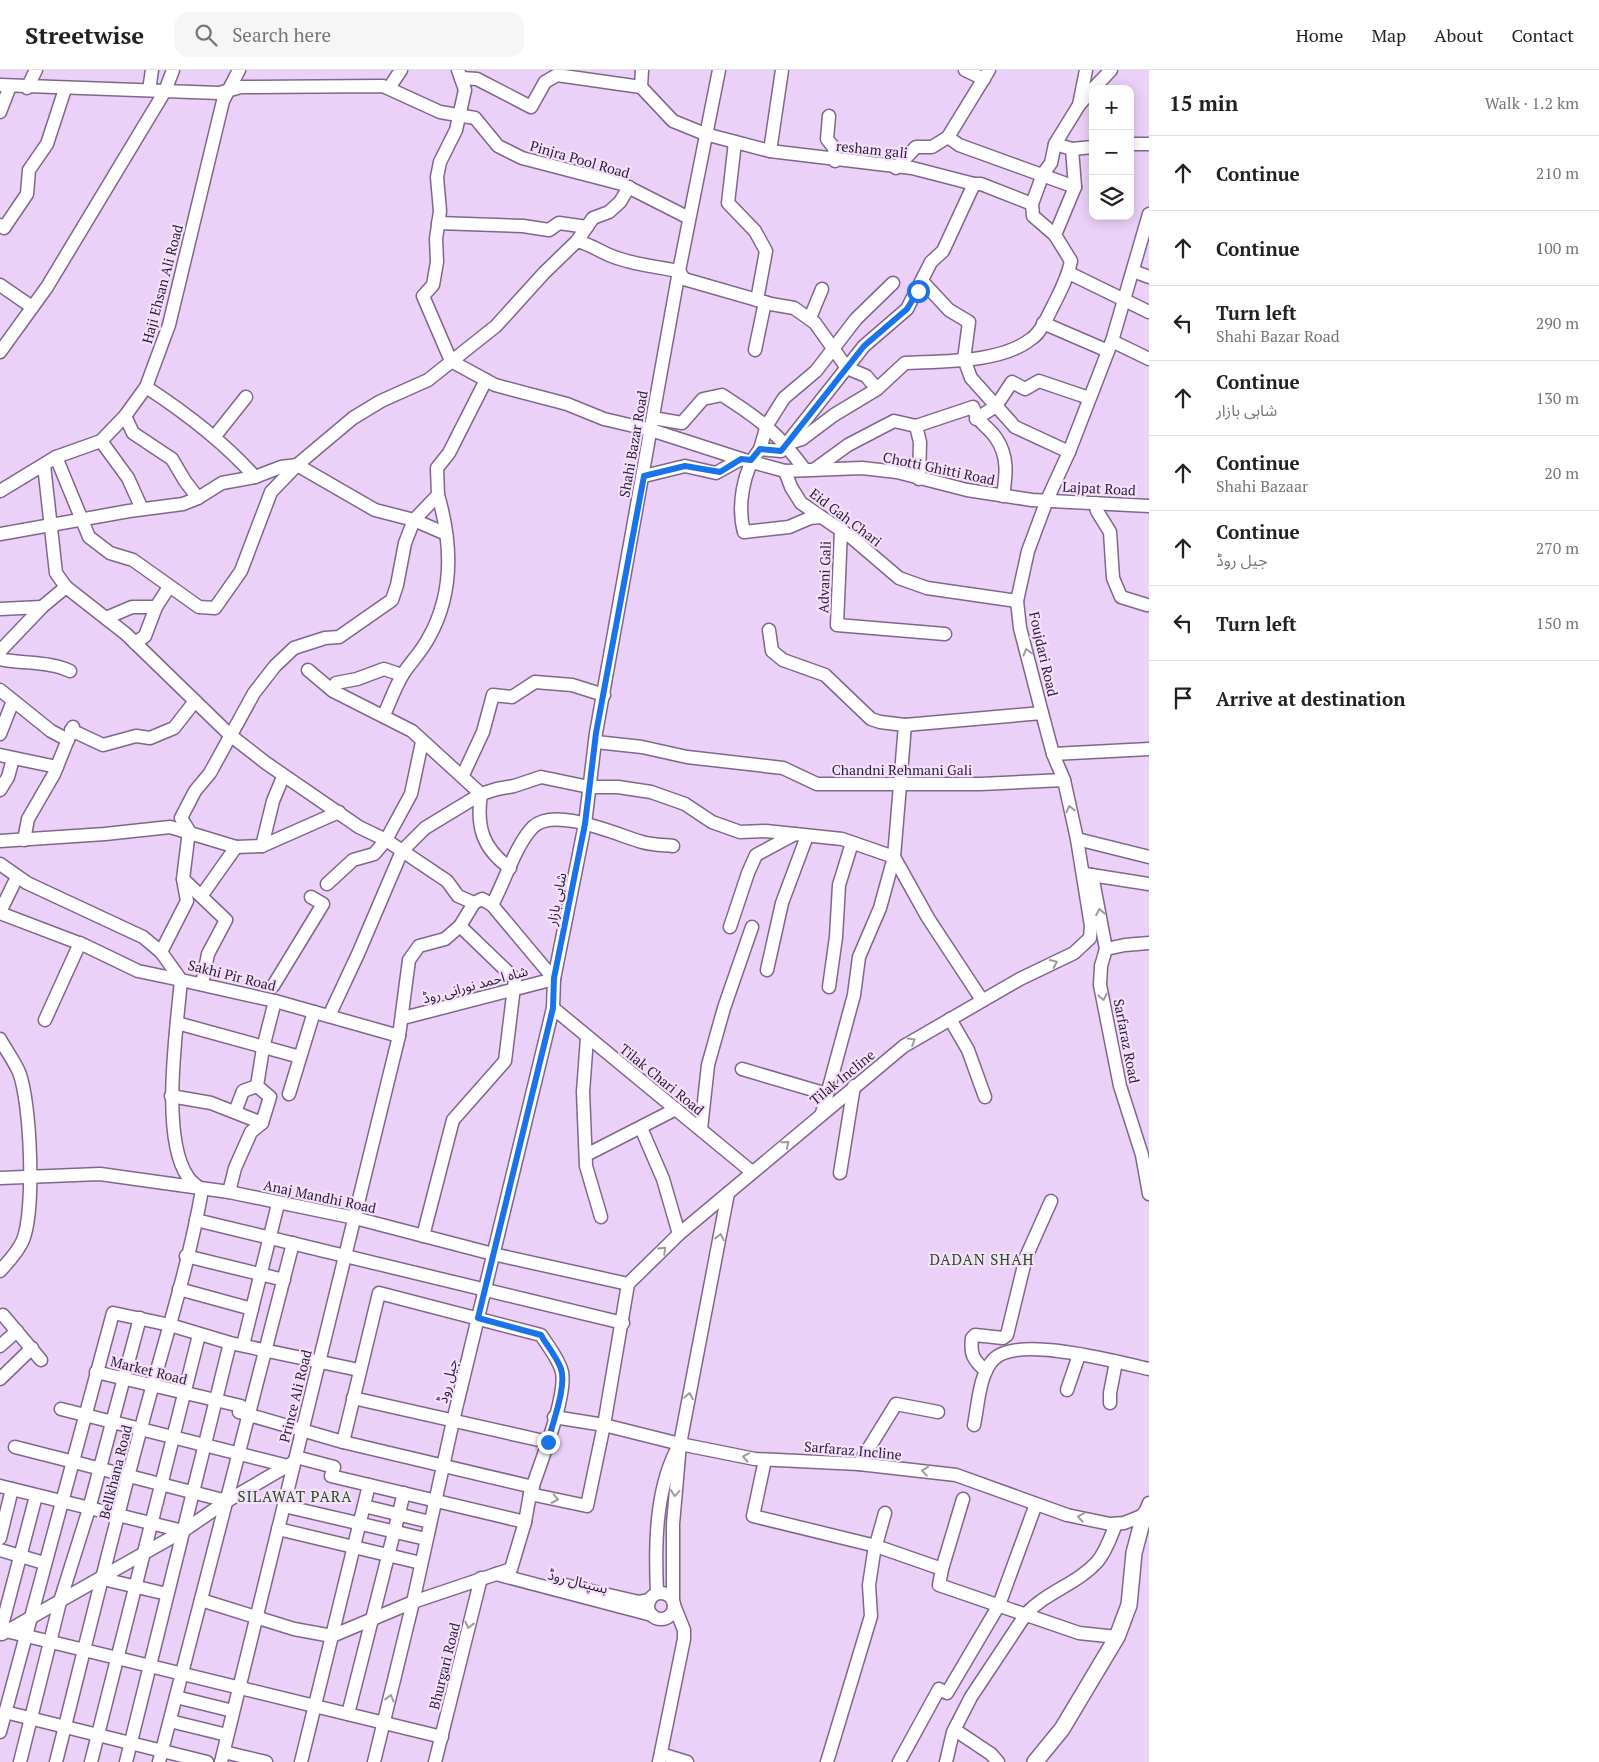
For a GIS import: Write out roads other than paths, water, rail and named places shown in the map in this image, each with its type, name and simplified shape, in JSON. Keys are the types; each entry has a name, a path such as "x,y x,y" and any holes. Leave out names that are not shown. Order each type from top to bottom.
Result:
{"main road":[{"path":"1035,1762 1062,1729 1117,1637 1130,1605 1134,1553 1147,1509"}],"street":[{"path":"28,88 36,70"},
{"path":"149,90 152,70"},
{"path":"0,352 47,287 165,91 173,70"},
{"name":"Haji Ehsan Ali Road","path":"1,488 56,457 101,441 125,416 146,387 169,324 223,102 239,70"},
{"path":"389,88 401,70"},
{"path":"460,74 477,79 531,107 545,82 557,75 641,87 642,70"},
{"name":"Shahi Bazar Road","path":"585,824 596,742 679,271 719,70"},
{"path":"770,151 782,70"},
{"path":"896,168 916,147 932,147 948,137 986,75 965,70"},
{"path":"1078,105 1086,70"},
{"path":"1097,85 1111,70"},
{"path":"460,74 466,90 458,115 456,130 440,162 437,176 440,211 436,239 437,262 432,285 423,296 451,361 495,385 567,404 604,419 652,424 682,423 703,399 722,395 767,425 810,469 848,445 894,422 916,426 973,407 976,418 997,439 1008,468 1003,496"},
{"path":"0,112 5,86"},
{"name":"Pinjra Pool Road","path":"5,86 218,93 231,88 383,86 440,112 476,118 498,146 522,158 629,187 657,204 689,218"},
{"name":"resham gali","path":"641,87 673,121 705,134 770,151 835,161 912,168 988,186 1032,204"},
{"path":"0,225 4,228 27,194 29,170 47,144 65,89"},
{"path":"786,444 802,439 834,415 877,389 905,363 964,359 1010,352 1033,338 1069,273 1071,261 1055,235 1033,216 1032,204 1042,174 1051,163 1055,144 1078,105 1089,93"},
{"path":"829,116 827,139 828,144 834,148 835,161"},
{"path":"948,137 959,145 1075,187"},
{"path":"734,142 728,203 755,231 766,250 754,350"},
{"path":"1055,144 1072,149 1089,147"},
{"path":"1134,144 1149,144"},
{"path":"1055,235 1075,187 1072,149"},
{"path":"760,449 781,451 864,346 907,309 931,262 943,251 974,184"},
{"path":"56,457 89,537 110,553 133,560 199,607 214,608 241,571 271,492 297,465 353,418 381,401 428,380 496,326 544,273 577,241 593,218 609,212 620,202 629,187"},
{"name":"Foujdari Road","path":"1091,926 1087,874 1064,780 1053,754 1020,628 1017,601 1028,551 1110,346 1149,214"},
{"path":"438,223 524,226 548,230 559,223 587,227"},
{"path":"577,241 595,246 613,257 628,262 679,271 684,279 761,301 794,308 810,318 847,368 866,376 877,389"},
{"path":"1133,271 1149,277"},
{"path":"1069,273 1149,312"},
{"path":"922,281 949,310 968,322 964,359 971,378 1015,427 1069,452"},
{"path":"644,476 685,466 720,472 746,460 760,449 767,425 784,398 816,371 856,319 893,283"},
{"path":"0,286 32,308"},
{"path":"810,318 822,289"},
{"path":"1043,323 1149,359"},
{"path":"384,716 402,675 428,640 445,597 450,566 444,533 445,520 438,495 437,468 449,453 486,380"},
{"path":"976,418 996,406 1012,382 1025,388 1040,381 1089,398"},
{"path":"146,387 215,436 233,452 255,477"},
{"path":"215,436 246,397"},
{"path":"125,416 133,433 172,459 198,498"},
{"name":"Chotti Ghitti Road","path":"652,424 746,460 786,471 810,469 888,471 1003,496 1047,500"},
{"path":"916,426 920,442 919,479"},
{"path":"101,441 128,478 142,509"},
{"path":"746,460 741,500 744,532 789,528 810,518 820,518"},
{"path":"44,465 56,573 66,587 134,643 230,736 283,777 359,827 386,840 447,881 458,896 474,903"},
{"path":"0,534 142,509 183,504 198,498 222,483 255,477 281,467 297,465 324,478 375,510 414,520 444,533"},
{"name":"Eid Gah Chari","path":"786,471 790,487 801,504 840,530 899,578 913,585 1017,601"},
{"path":"161,952 187,901 183,880 188,831 181,818 195,790 210,774 254,693 275,666 294,648 326,638 339,637 392,600 397,585 405,543 414,520 438,495"},
{"name":"Lajpat Road","path":"1047,500 1149,506"},
{"path":"1095,503 1097,511 1110,532 1113,578 1121,597 1148,604"},
{"name":"Advani Gali","path":"840,530 837,625 945,634"},
{"path":"0,652 42,607 66,587"},
{"path":"134,643 145,636 156,607 169,587"},
{"path":"0,609 42,607"},
{"path":"106,618 132,607 156,607"},
{"path":"769,630 772,651 784,660 825,675 871,719 880,722 905,725 1042,713"},
{"path":"0,659 20,664 57,664 70,671"},
{"path":"332,690 336,683 357,679 384,669 402,675"},
{"path":"308,670 332,690 363,708 384,716 412,731 422,742 463,775 481,794"},
{"path":"463,775 484,732 493,695 512,697 535,682 572,685 604,695"},
{"path":"0,690 51,731 71,733 103,744 136,736 150,738 174,728 195,701"},
{"path":"0,734 12,701"},
{"path":"822,1113 854,995 859,957 880,908 894,857 905,725"},
{"path":"24,840 28,818 57,767 71,733"},
{"path":"326,884 353,860 374,854 386,840 412,794 422,742"},
{"name":"Chandni Rehmani Gali","path":"596,742 642,746 688,757 783,768 818,784 900,782 981,784 1064,780"},
{"path":"1053,754 1149,749"},
{"path":"0,755 57,767"},
{"path":"0,790 8,777 13,759"},
{"path":"262,846 273,801 283,777"},
{"path":"329,1016 402,851 425,828 481,794 541,777 589,787 651,792 685,804 712,822 740,832 766,831 842,839 894,857 928,918 982,1000"},
{"path":"481,794 478,811 485,843 495,857 510,868"},
{"path":"0,841 170,827 236,847 262,846 338,812"},
{"path":"492,905 510,868 533,828 544,819 576,821 645,843 673,846"},
{"name":"شاہی بازار","path":"553,1008 554,978 585,824"},
{"path":"730,927 756,855 801,835"},
{"path":"767,970 782,904 801,835"},
{"path":"1077,839 1149,857"},
{"path":"829,987 836,937 839,885 852,843"},
{"path":"202,895 236,847"},
{"name":"Sakhi Pir Road","path":"0,864 16,877 143,937 161,952 180,980 275,1001 399,1036"},
{"path":"1149,884 1087,874 1106,950 1125,945 1149,943"},
{"path":"16,877 0,913 80,943 138,971 180,980 171,1096 180,1163 188,1177 202,1190"},
{"path":"183,880 202,895 226,920 208,954 202,984"},
{"path":"273,986 323,904 311,897"},
{"path":"423,1236 453,1120 505,1061 514,984 460,926 474,903 482,899 492,905 554,978"},
{"name":"Prince Ali Road","path":"222,1757 399,1036 403,1018 409,960 420,946 445,939 460,926"},
{"name":"Tilak Incline","path":"628,1284 679,1234 904,1046 1020,979 1074,954 1090,938 1091,926"},
{"path":"701,1129 708,1065 724,1008 752,927"},
{"path":"45,1020 80,943"},
{"name":"Sarfaraz Road","path":"1106,950 1100,984 1120,1086 1142,1155 1149,1194"},
{"name":"شاہ احمد نورانی روڈ","path":"403,1018 514,984 554,978"},
{"path":"257,1086 263,1048 275,1001"},
{"name":"Tilak Chari Road","path":"553,1008 587,1038 752,1172"},
{"name":"جیل روڈ","path":"374,1762 413,1602 484,1289 553,1008"},
{"path":"289,1094 314,1012"},
{"path":"950,1019 968,1050 985,1097"},
{"path":"177,1023 300,1058"},
{"path":"587,1038 583,1092 586,1166 601,1217"},
{"path":"0,1039 5,1055 19,1073 28,1128 30,1177 29,1212 23,1240 10,1261 0,1271"},
{"path":"742,1069 827,1094"},
{"path":"235,1112 243,1091 257,1086"},
{"path":"229,1192 235,1168 251,1132 262,1123 270,1097 257,1086"},
{"path":"840,1173 854,1086"},
{"path":"171,1096 211,1103 262,1123"},
{"path":"586,1155 676,1109"},
{"path":"642,1128 663,1179 679,1234"},
{"name":"Anaj Mandhi Road","path":"0,1178 100,1174 202,1190 229,1192 278,1204 355,1218 494,1254 628,1284"},
{"name":"Bellkhana Road","path":"56,1762 141,1429 170,1325 202,1190"},
{"path":"680,1444 669,1465 658,1515 654,1596 648,1608 659,1616 673,1611 673,1524 680,1444 728,1192"},
{"path":"986,1372 976,1363 970,1352 972,1338 975,1335 1003,1338 1008,1335 1026,1257 1051,1201"},
{"path":"243,1345 278,1204"},
{"path":"196,1220 623,1322"},
{"path":"161,1756 293,1243"},
{"path":"186,1256 284,1280"},
{"path":"604,1425 628,1284"},
{"path":"179,1289 252,1308"},
{"path":"201,1600 294,1629 332,1636 413,1602 511,1569 532,1490 548,1442 563,1381 561,1369 541,1335 379,1293 343,1442"},
{"path":"96,1372 113,1313 170,1325 230,1343 359,1370"},
{"path":"1,1315 41,1360"},
{"path":"20,1762 62,1598 140,1318"},
{"path":"0,1346 17,1331"},
{"path":"91,1762 200,1335"},
{"path":"126,1762 230,1343"},
{"path":"0,1379 32,1348"},
{"path":"974,1426 986,1372 992,1361 1000,1353 1039,1348 1149,1369"},
{"path":"1067,1390 1079,1355"},
{"path":"1110,1404 1110,1392 1116,1362"},
{"name":"Market Road","path":"0,1732 29,1617 96,1372 215,1402 241,1406 239,1412 343,1442 443,1465 587,1506 604,1425"},
{"path":"353,1398 548,1442"},
{"path":"860,1464 896,1404 938,1412"},
{"path":"61,1410 239,1454 334,1467 331,1476 525,1522"},
{"name":"Sarfaraz Incline","path":"554,1417 604,1425 680,1444 765,1460 785,1459 860,1464 956,1475 1068,1515 1116,1524 1147,1509"},
{"path":"15,1447 227,1501"},
{"path":"765,1460 754,1516 876,1546 942,1569"},
{"path":"2,1633 62,1598 103,1577 144,1551 183,1531 227,1501 293,1462"},
{"path":"302,1762 369,1485"},
{"path":"0,1538 6,1488 183,1531"},
{"path":"348,1714 404,1494"},
{"path":"2,1633 36,1496"},
{"path":"963,1499 939,1584 1079,1632 1117,1637"},
{"path":"899,1762 939,1689 947,1693 999,1605 1036,1504"},
{"path":"284,1506 426,1539"},
{"path":"364,1506 430,1522"},
{"path":"826,1762 871,1616 869,1585 876,1546 885,1513"},
{"path":"946,1762 955,1730 971,1697 1026,1614 1036,1603 1082,1575 1098,1562 1116,1524"},
{"path":"278,1529 421,1563"},
{"path":"0,1550 44,1563"},
{"name":"ہسپتال روڈ","path":"511,1569 523,1575 636,1601 654,1596"},
{"name":"ہسپتال روڈ","path":"496,1574 659,1616 679,1627 684,1639"},
{"path":"103,1577 167,1594"},
{"name":"Bhurgari Road","path":"436,1762 481,1578"},
{"path":"654,1596 665,1593 674,1603 684,1630 684,1639 660,1758 687,1762"},
{"path":"2,1633 25,1636 85,1650 442,1737"},
{"path":"176,1698 233,1711"},
{"path":"5,1712 130,1743 161,1756 207,1762"},
{"path":"170,1721 228,1735"},
{"path":"955,1730 991,1754 998,1762"},
{"path":"222,1757 266,1762"}],"district":[{"name":"DADAN SHAH","path":"982,1259"},
{"name":"SILAWAT PARA","path":"295,1496"}]}
